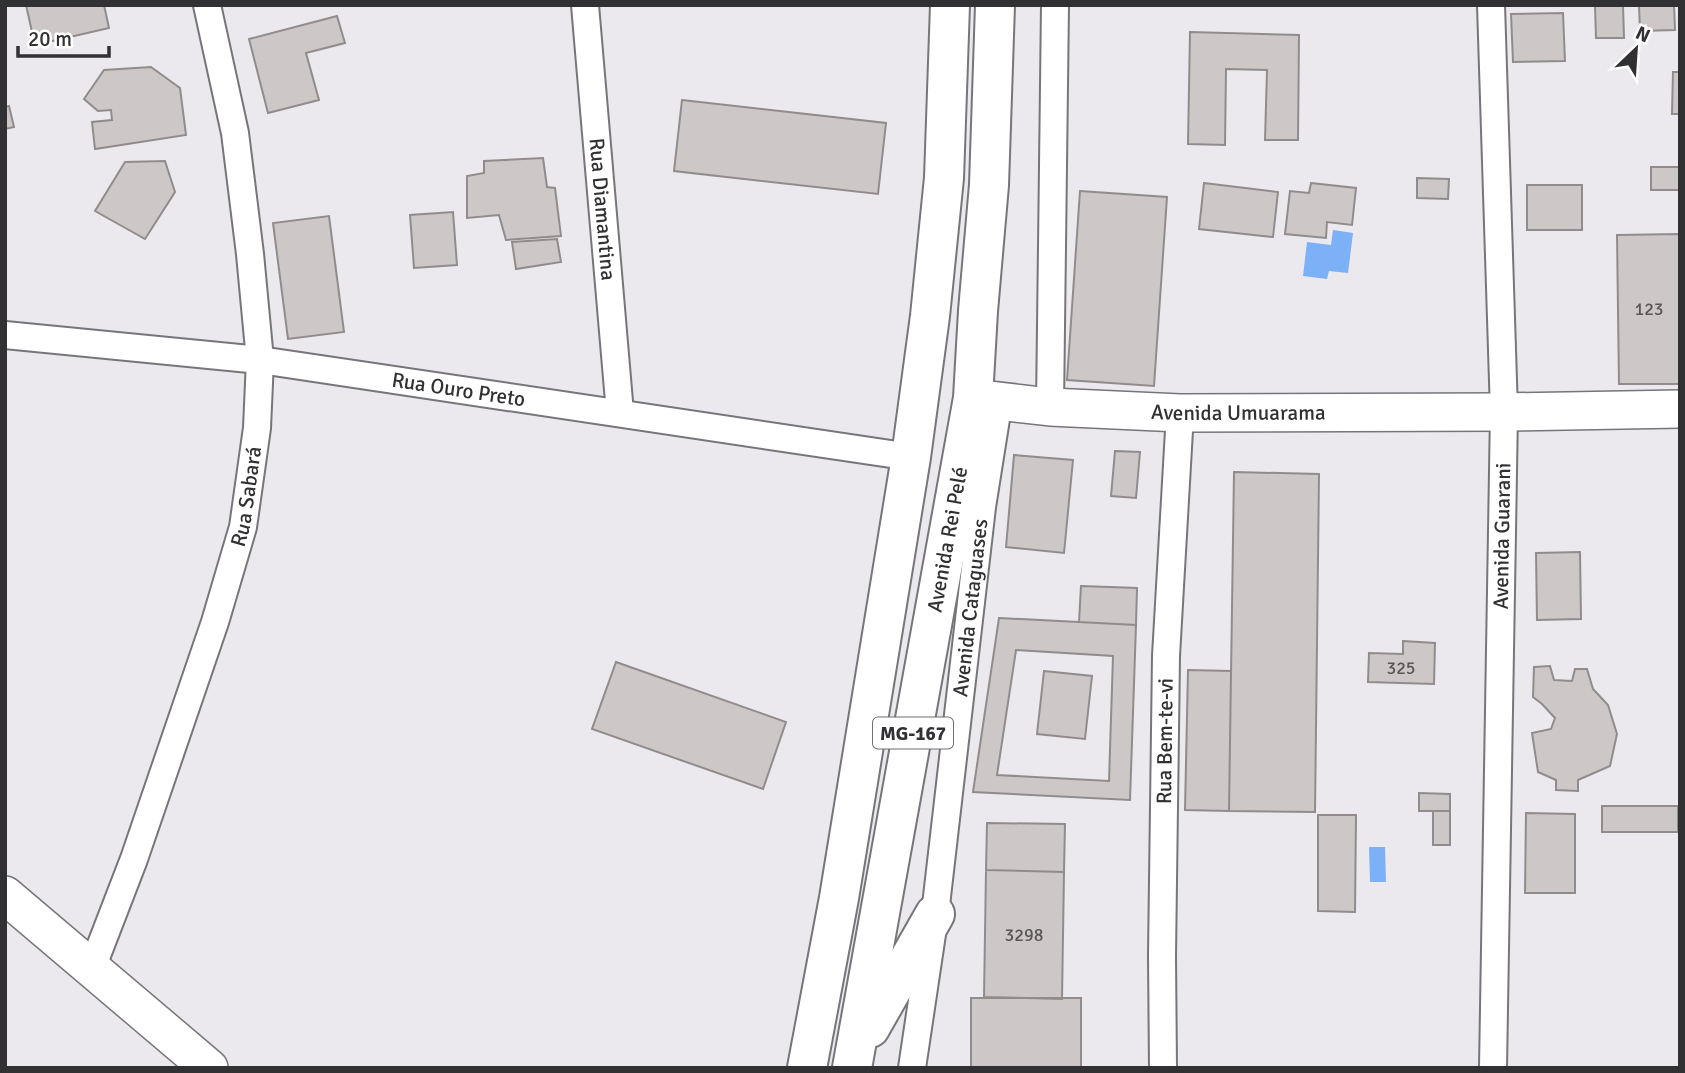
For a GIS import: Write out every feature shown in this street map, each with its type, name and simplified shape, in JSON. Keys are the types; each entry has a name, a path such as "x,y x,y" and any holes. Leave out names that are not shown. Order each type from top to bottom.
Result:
{"main road":[{"name":"MG-167","path":"807,1068 839,898 911,457 930,316 944,178 950,5"},
{"name":"Avenida Rei Pelé","path":"852,1064 986,399 978,311 989,185 995,5"},
{"path":"852,1064 935,914"}],"street":[{"name":"Rua Sabará","path":"92,968 134,859 215,622 243,527 257,428 260,360 250,254 235,133 206,5"},
{"name":"Rua Diamantina","path":"585,5 620,413"},
{"path":"1050,407 1055,5"},
{"name":"Avenida Guarani","path":"1491,5 1504,412 1493,1068"},
{"name":"Rua Ouro Preto","path":"5,335 260,360 911,457"},
{"name":"Avenida Umuarama","path":"986,399 1050,407 1180,413 1680,409"},
{"name":"Avenida Cataguases","path":"912,1068 935,914 982,507 986,399"},
{"name":"Rua Bem-te-vi","path":"1163,1068 1166,656 1180,413"},
{"path":"5,895 208,1068"}],"water":[{"path":"1333,230 1353,233 1348,273 1329,271 1327,279 1303,276 1307,242 1331,245"},
{"path":"1369,847 1385,847 1386,882 1370,882"}],"building":[{"path":"26,5 104,5 109,28 35,45"},
{"path":"1595,5 1623,5 1624,38 1596,38"},
{"path":"1639,5 1674,5 1675,30 1640,31"},
{"path":"1563,13 1565,61 1513,62 1511,14"},
{"path":"337,16 345,43 306,53 319,100 268,113 249,39"},
{"path":"1190,32 1299,35 1298,140 1265,140 1267,70 1226,69 1225,145 1188,144"},
{"path":"151,67 180,88 186,135 95,149 92,122 112,120 111,110 98,111 84,99 104,70"},
{"path":"1673,72 1680,72 1680,114 1672,114"},
{"path":"682,100 886,123 878,194 674,171"},
{"path":"9,106 14,127 5,129 5,107"},
{"path":"543,158 547,187 555,188 561,236 506,240 499,215 467,218 467,176 484,173 484,161"},
{"path":"165,161 175,192 145,239 95,211 125,162"},
{"path":"1651,167 1680,167 1680,190 1651,190"},
{"path":"1417,178 1449,179 1448,199 1417,198"},
{"path":"1204,183 1278,192 1273,237 1199,229"},
{"path":"1311,183 1356,188 1352,225 1327,222 1326,238 1285,234 1290,191 1309,193"},
{"path":"1527,185 1582,185 1582,230 1527,230"},
{"path":"1080,191 1167,197 1154,386 1067,380"},
{"path":"453,212 457,265 414,268 410,215"},
{"path":"329,216 344,332 288,339 273,223"},
{"path":"1680,234 1680,384 1619,384 1617,235"},
{"path":"557,239 561,262 516,269 512,242"},
{"path":"1115,451 1140,452 1136,498 1111,496"},
{"path":"1014,455 1073,460 1064,553 1006,547"},
{"path":"1234,472 1319,474 1315,812 1229,811"},
{"path":"1580,552 1581,619 1537,620 1536,553"},
{"path":"1081,586 1137,588 1136,625 1079,622"},
{"path":"999,618 1136,625 1130,800 973,792","holes":["1016,650 1113,656 1109,781 997,775"]},
{"path":"1403,641 1435,643 1434,684 1368,682 1369,653 1403,654"},
{"path":"616,662 786,722 763,789 592,729"},
{"path":"1550,666 1554,680 1572,681 1575,669 1587,669 1593,689 1608,705 1617,734 1610,766 1578,780 1578,791 1556,790 1556,780 1538,772 1532,733 1551,729 1555,718 1533,697 1534,667"},
{"path":"1188,670 1231,671 1229,811 1185,810"},
{"path":"1044,671 1092,676 1085,739 1037,734"},
{"path":"1419,793 1450,794 1450,811 1419,811"},
{"path":"1602,806 1678,806 1678,832 1602,832"},
{"path":"1433,811 1450,811 1450,845 1433,845"},
{"path":"1526,813 1575,814 1575,893 1525,893"},
{"path":"1318,815 1356,815 1355,912 1318,911"},
{"path":"987,823 1065,824 1064,872 986,870"},
{"path":"986,870 1064,872 1062,999 984,997"},
{"path":"971,998 1081,998 1081,1068 971,1068"}]}
